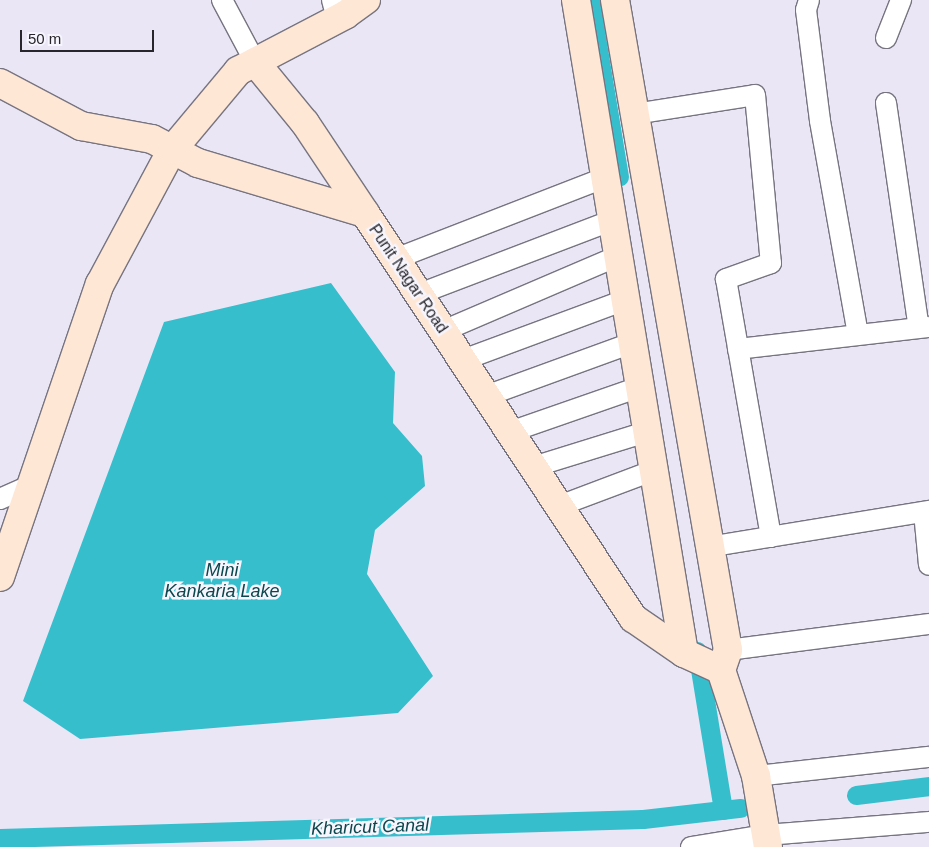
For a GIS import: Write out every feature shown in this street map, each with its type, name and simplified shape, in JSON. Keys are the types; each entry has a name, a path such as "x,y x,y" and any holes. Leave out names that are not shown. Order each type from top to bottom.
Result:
{"street":[{"path":"222,0 255,62 305,123 365,214"},
{"path":"0,577 100,284 172,150 238,71 255,62 334,9 366,0"},
{"path":"576,0 606,176 652,471 684,654"},
{"path":"615,0 708,547 723,663 756,776 767,841"},
{"path":"809,0 806,10 820,121 858,335"},
{"path":"886,38 901,0"},
{"name":"Punit Nagar Road","path":"0,84 81,126 152,139 198,163 365,214 633,618 684,654 723,663"},
{"path":"634,114 754,95 771,263 726,280 771,537"},
{"path":"738,349 924,328 886,103"},
{"path":"395,259 606,176"},
{"path":"419,294 613,220"},
{"path":"443,331 618,256"},
{"path":"462,360 625,300"},
{"path":"486,396 632,343"},
{"path":"510,432 639,387"},
{"path":"533,467 646,432"},
{"path":"559,506 652,471"},
{"path":"0,499 31,485"},
{"path":"708,547 926,511 929,564"},
{"path":"723,663 929,624"},
{"path":"756,776 929,757"},
{"path":"691,847 767,841 929,822"}],"water":[{"name":"Mini Kankaria Lake","path":"331,283 395,372 393,423 422,456 425,486 375,530 367,574 433,676 398,713 80,739 23,701 164,322"}],"waterway":[{"path":"590,0 619,177"},
{"path":"697,651 723,810"},
{"name":"Kharicut Canal","path":"856,795 929,786"},
{"name":"Kharicut Canal","path":"0,838 643,819 740,808"}]}
